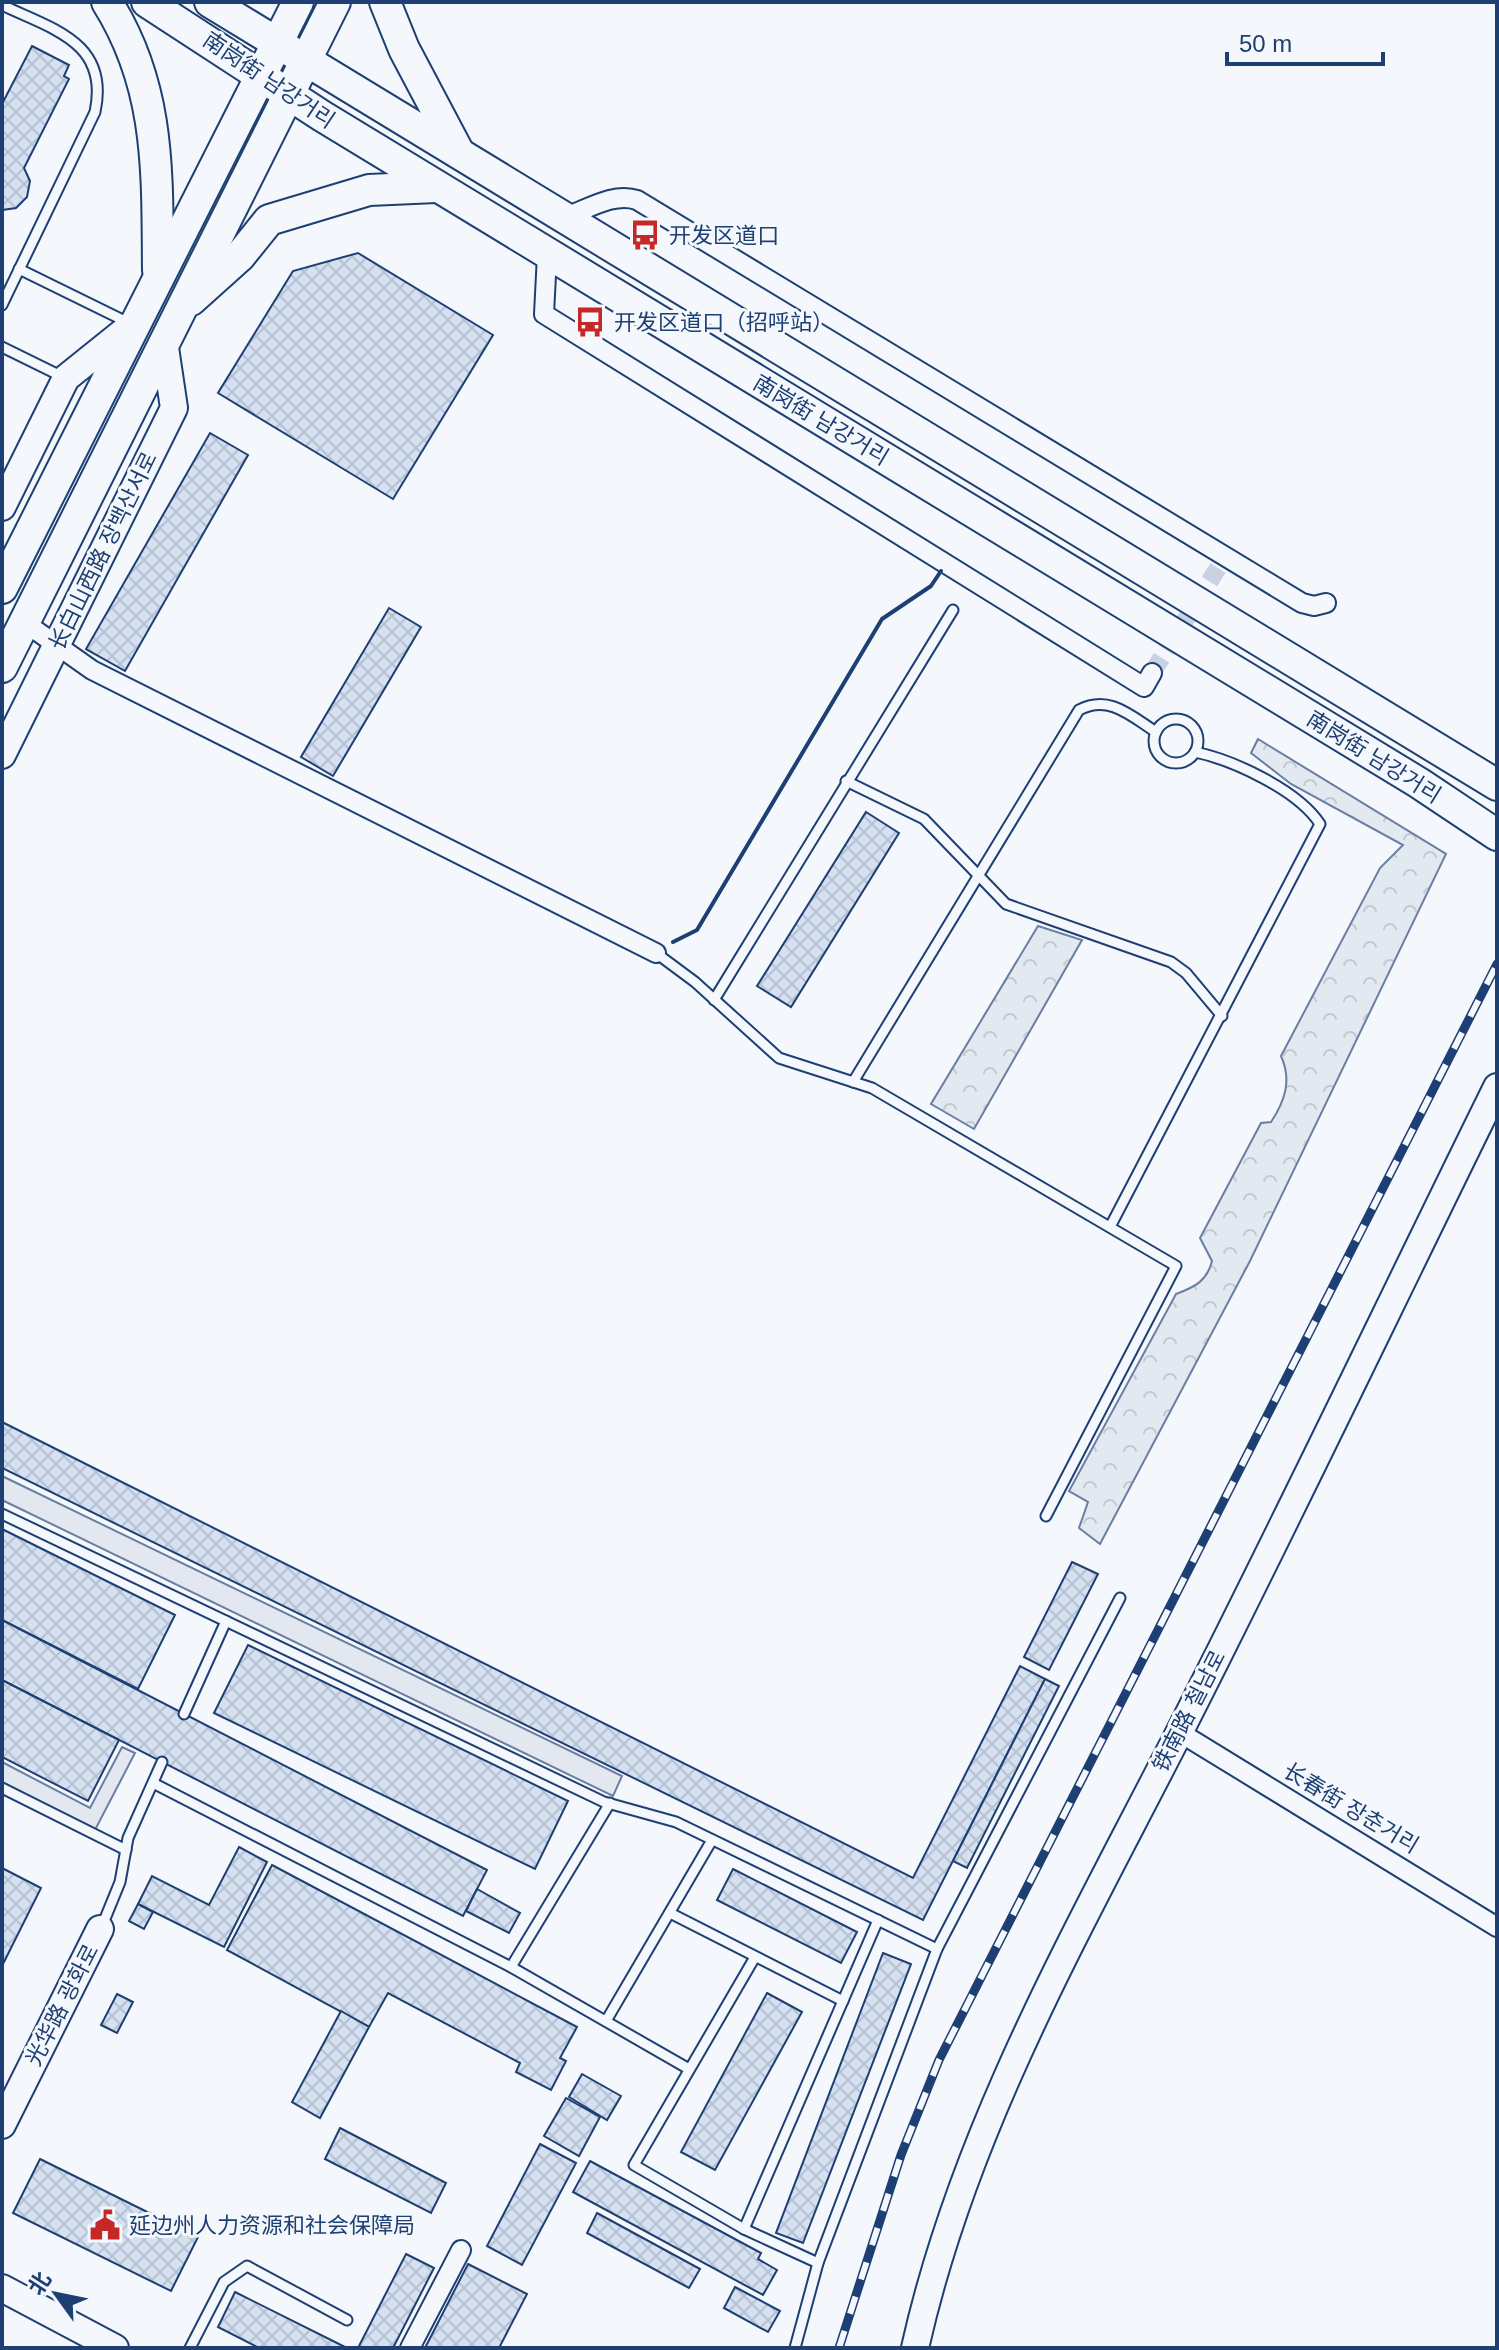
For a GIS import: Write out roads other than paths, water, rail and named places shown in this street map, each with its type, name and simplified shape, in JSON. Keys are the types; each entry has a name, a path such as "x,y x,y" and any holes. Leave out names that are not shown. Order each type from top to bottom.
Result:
{"main road":[{"path":"107,2 137,63 152,114 157,169 158,274"},
{"name":"南岗街 남강거리","path":"147,2 288,95 547,255 1419,783 1497,835"},
{"name":"南岗街 남강거리","path":"210,2 1497,785"},
{"path":"2,588 132,325 298,2"},
{"name":"长白山西路 장백산서로","path":"2,667 177,312 335,2"},
{"path":"385,2 404,49 460,154"},
{"path":"177,312 240,256 269,220 369,190 438,187"}],"street":[{"path":"566,217 612,199 626,196 637,200 1222,561 1302,603 1314,606 1326,603"},
{"path":"547,255 544,314 1144,687 1152,673"},
{"path":"2,507 66,378 132,325"},
{"name":"长白山西路 장백산서로","path":"2,755 174,408 164,341"},
{"path":"24,622 56,647 106,678 656,953"},
{"name":"铁南路 철남로","path":"915,2348 958,2203 1048,1983 1179,1732 1497,1087"},
{"name":"长春街 장춘거리","path":"1179,1732 1497,1927"},
{"name":"光华路 광화로","path":"2,2125 100,1929"},
{"path":"410,2348 461,2250"},
{"path":"2,2288 115,2348"}],"lane":[{"path":"2,5 76,40 85,50 98,98 95,112 2,305"},
{"path":"19,269 132,325"},
{"path":"2,347 66,378"},
{"path":"714,1000 953,610"},
{"path":"853,1082 1079,710 1103,702 1117,707 1156,732"},
{"path":"1166,722 1186,722 1197,738 1195,752 1184,762 1169,762 1155,747 1156,732 1166,722"},
{"path":"1110,1227 1320,824 1313,814 1252,772 1223,758 1195,752"},
{"path":"846,781 924,819 992,894 1027,914 1171,962 1186,973 1222,1016"},
{"path":"656,953 779,1058 872,1088 1176,1266 1046,1516"},
{"path":"2,1514 610,1803 676,1822 937,1949"},
{"path":"795,2348 818,2263 937,1949 1120,1598"},
{"path":"184,1714 226,1621"},
{"path":"100,1929 120,1882 126,1850 162,1762"},
{"path":"153,1783 511,1967 689,2069"},
{"path":"2,1788 126,1850"},
{"path":"511,1967 610,1803"},
{"path":"606,2021 712,1840"},
{"path":"670,1913 843,2001"},
{"path":"744,2229 878,1920"},
{"path":"755,1957 634,2165 744,2229 818,2263"},
{"path":"190,2348 224,2282 247,2266 347,2320"}],"tunnel":[{"path":"1152,673 1218,568"}],"railway":[{"path":"839,2348 901,2155 939,2060 1497,964"}],"place":[{"name":"开发区道口","path":"645,235"},
{"name":"开发区道口（招呼站）","path":"590,322"},
{"name":"延边州人力资源和社会保障局","path":"105,2225"}]}
